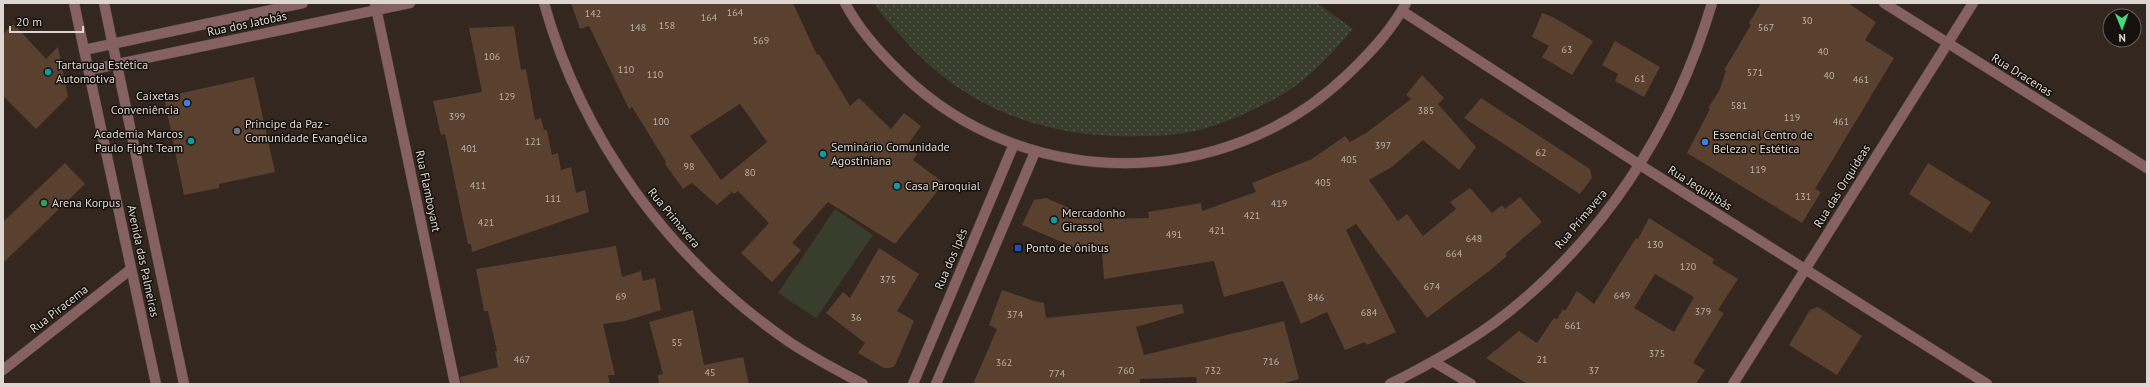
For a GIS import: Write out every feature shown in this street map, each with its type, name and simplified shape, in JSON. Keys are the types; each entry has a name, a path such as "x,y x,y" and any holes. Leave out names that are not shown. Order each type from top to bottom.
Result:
{"street":[{"name":"Avenida das Palmeiras","path":"74,3 156,384"},
{"name":"Avenida das Palmeiras","path":"104,3 184,384"},
{"name":"Rua dos Jatobás","path":"84,50 302,3"},
{"name":"Rua dos Jatobás","path":"89,70 375,6 410,3"},
{"name":"Rua Primavera","path":"544,3 563,61 581,102 602,142 626,180 653,217 693,262 749,312 785,339 824,363 863,384"},
{"path":"845,3 850,13 881,54 919,90 962,120 1035,152 1087,162 1138,164 1189,158 1240,143 1288,121 1332,90 1370,53 1404,7"},
{"name":"Rua Primavera","path":"1390,384 1434,362 1494,322 1549,276 1598,223 1640,165 1674,105 1701,40 1712,3"},
{"name":"Rua Dracenas","path":"1884,3 2147,168"},
{"name":"Rua das Orquídeas","path":"1733,384 1973,3"},
{"name":"Rua Flamboyant","path":"375,6 455,384"},
{"name":"Rua Jequitibás","path":"1404,7 1640,165 1987,384"},
{"name":"Rua dos Ipês","path":"913,384 1014,144"},
{"path":"936,384 1035,152"},
{"name":"Rua Piracema","path":"3,370 131,269"},
{"path":"1434,362 1471,384"}],"green space":[{"path":"874,3 1317,3 1353,29 1313,72 1285,93 1244,114 1210,127 1184,133 1154,136 1106,136 1043,126 985,104 958,87 933,68 909,45"},
{"path":"835,209 873,235 816,318 778,293"}],"building":[{"path":"571,3 793,3 817,55 819,54 850,106 859,98 891,129 904,113 921,126 906,147 917,154 913,160 944,183 895,244 828,202 792,243 801,250 772,282 741,253 769,223 738,191 734,194 728,190 731,193 717,205 692,183 683,189 665,164 666,162 632,107 629,109 589,26 580,29","holes":["740,104 767,142 721,180 690,136"]},
{"path":"1761,3 1848,3 1876,22 1865,40 1894,58 1815,189 1821,192 1802,223 1687,153 1710,109 1708,108 1719,91 1726,71 1724,70 1751,25 1749,23"},
{"path":"1542,13 1553,17 1593,41 1572,75 1542,57 1549,46 1532,37"},
{"path":"14,24 46,59 58,47 68,97 36,129 3,96 3,34"},
{"path":"514,26 521,70 526,69 535,120 541,118 544,130 547,130 552,155 558,153 561,170 571,167 576,193 585,190 589,212 472,252 471,244 468,244 445,134 441,135 433,101 482,92 469,28"},
{"path":"1615,41 1660,67 1644,97 1615,81 1618,74 1602,65"},
{"path":"1422,75 1444,98 1438,104 1476,147 1459,170 1423,140 1392,167 1369,180 1398,221 1407,214 1423,236 1456,209 1450,202 1470,188 1492,213 1502,205 1505,209 1520,197 1542,222 1505,254 1507,256 1493,268 1427,318 1356,224 1346,230 1396,332 1367,345 1365,342 1345,350 1327,312 1301,324 1283,281 1224,297 1214,261 1104,279 1102,253 1090,254 1022,225 1034,200 1046,198 1095,219 1149,218 1148,212 1201,203 1202,211 1256,192 1252,183 1312,159 1345,136 1350,142 1366,133 1411,99 1406,95"},
{"name":"Principe da Paz - Comunidade Evangélica","path":"254,77 275,172 219,184 219,188 184,195 164,97"},
{"path":"1481,98 1590,169 1592,178 1580,194 1464,118"},
{"name":"Arena Korpus","path":"65,163 85,184 3,263 3,222"},
{"path":"1928,163 1991,202 1971,233 1909,194"},
{"path":"1649,218 1714,259 1712,263 1738,279 1718,310 1724,313 1693,363 1705,370 1696,384 1527,384 1486,358 1519,331 1537,343 1554,318 1557,319 1563,309 1565,311 1577,291 1594,304 1636,238 1638,239","holes":["1655,274 1694,297 1674,332 1634,308"]},
{"path":"616,246 622,277 641,271 643,281 655,278 661,310 625,321 603,324 615,375 608,375 610,384 461,384 460,377 498,367 495,351 497,351 488,311 484,311 476,269"},
{"path":"879,248 919,274 897,311 914,321 896,363 893,367 889,368 884,368 858,353 865,343 826,313 843,292 850,298"},
{"path":"1002,290 1044,303 1046,318 1182,304 1184,313 1136,327 1144,355 1284,321 1299,379 1282,384 1197,384 1196,377 1140,379 1140,384 973,384 997,329 989,325"},
{"path":"1818,307 1862,336 1837,375 1789,345 1810,310"},
{"path":"693,310 704,365 743,357 749,384 659,384 658,375 663,374 649,322"}],"place":[{"name":"Tartaruga Estética Automotiva","path":"48,72"},
{"name":"Caixetas Conveniência","path":"187,103"},
{"name":"Principe da Paz - Comunidade Evangélica","path":"237,131"},
{"name":"Academia Marcos Paulo Fight Team","path":"191,141"},
{"name":"Essencial Centro de Beleza e Estética","path":"1705,142"},
{"name":"Seminário Comunidade Agostiniana","path":"823,154"},
{"name":"Casa Paroquial","path":"897,186"},
{"name":"Arena Korpus","path":"44,203"},
{"name":"Mercadonho Girassol","path":"1054,220"},
{"name":"Ponto de ônibus","path":"1018,248"}]}
